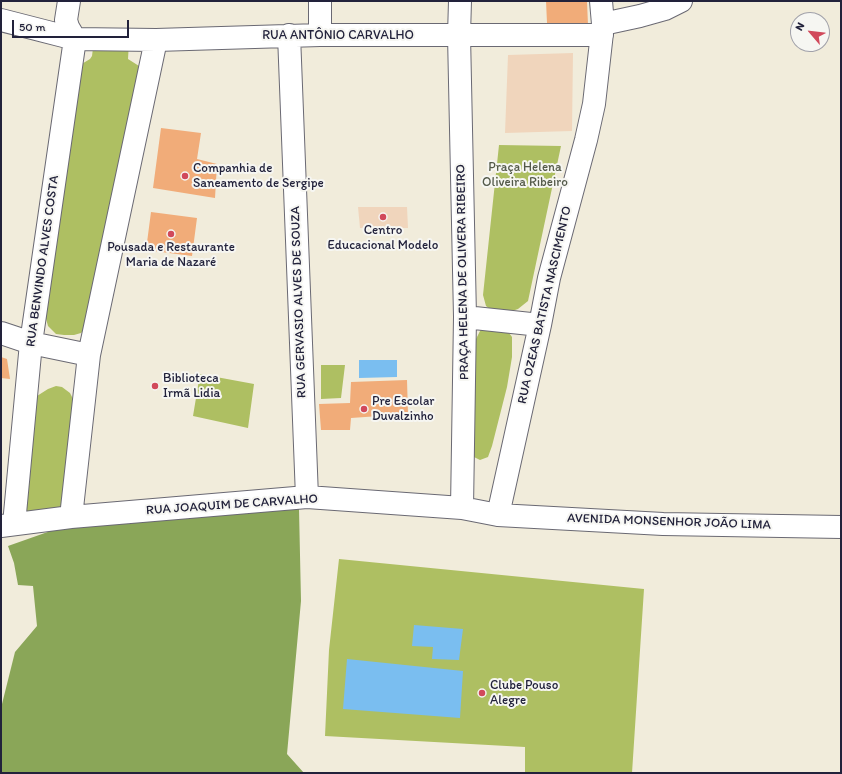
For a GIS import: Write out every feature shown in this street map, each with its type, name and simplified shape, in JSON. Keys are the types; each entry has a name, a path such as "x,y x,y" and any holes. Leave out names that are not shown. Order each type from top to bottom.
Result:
{"street":[{"path":"69,1 66,20 68,27 75,38"},
{"path":"320,1 320,35"},
{"name":"PRAÇA HELENA DE OLIVERA RIBEIRO","path":"460,1 465,317 462,508"},
{"name":"RUA OZEAS BATISTA NASCIMENTO","path":"498,515 549,278 586,140 594,104 602,30 601,1"},
{"name":"RUA ANTÔNIO CARVALHO","path":"1,20 75,38 156,40 289,35 460,35 602,30 618,21 665,9 681,1"},
{"name":"RUA GERVASIO ALVES DE SOUZA","path":"289,35 307,497"},
{"name":"RUA BENVINDO ALVES COSTA","path":"8,525 31,343 75,38"},
{"path":"71,517 89,355 156,40"},
{"path":"465,317 540,325"},
{"path":"1,333 31,343 89,355"},
{"name":"RUA JOAQUIM DE CARVALHO","path":"8,525 71,517 307,497 462,508 498,515"},
{"name":"AVENIDA MONSENHOR JOÃO LIMA","path":"498,515 663,524 841,527"}],"shaded area":[{"path":"573,53 572,131 505,133 508,55"},
{"name":"Centro Educacional Modelo","path":"358,207 407,207 408,228 360,228"}],"green space":[{"path":"94,40 129,42 128,59 139,66 87,327 81,333 64,335 56,334 48,326 45,315 80,65 92,56"},
{"name":"Praça Helena Oliveira Ribeiro","path":"499,145 561,146 528,301 518,309 509,312 491,310 486,306 483,295"},
{"path":"481,329 507,330 512,337 512,357 507,387 492,446 488,457 480,460 474,457 473,442 476,339"},
{"path":"321,365 345,365 341,398 321,399"},
{"path":"200,374 254,384 248,428 193,416"},
{"path":"56,386 62,387 70,393 74,401 61,505 58,512 27,519 22,497 37,396"},
{"path":"299,509 301,601 287,754 304,773 1,773 1,705 15,652 37,626 33,586 18,585 14,563 8,546 76,522"},
{"name":"Clube Pouso Alegre","path":"339,559 644,589 632,773 525,773 525,747 325,736 329,650"}],"water":[{"path":"359,360 397,360 397,377 359,378"},
{"path":"414,625 463,629 459,660 432,659 433,647 412,646"},
{"path":"347,659 463,671 460,718 343,709"}],"building":[{"path":"546,1 587,1 588,25 547,23"},
{"name":"Companhia de Saneamento de Sergipe","path":"161,128 201,133 197,159 217,164 215,198 153,188"},
{"name":"Pousada e Restaurante Maria de Nazaré","path":"151,212 197,218 192,256 146,250"},
{"path":"1,357 7,359 10,379 1,378"},
{"name":"Pre Escolar Duvalzinho","path":"407,380 408,414 351,418 350,430 321,430 319,404 350,403 351,382"}],"place":[{"name":"Companhia de Saneamento de Sergipe","path":"185,176"},
{"name":"Centro Educacional Modelo","path":"383,217"},
{"name":"Pousada e Restaurante Maria de Nazaré","path":"171,234"},
{"name":"Biblioteca Irmã Lidia","path":"155,386"},
{"name":"Pre Escolar Duvalzinho","path":"364,409"},
{"name":"Clube Pouso Alegre","path":"482,693"}]}
